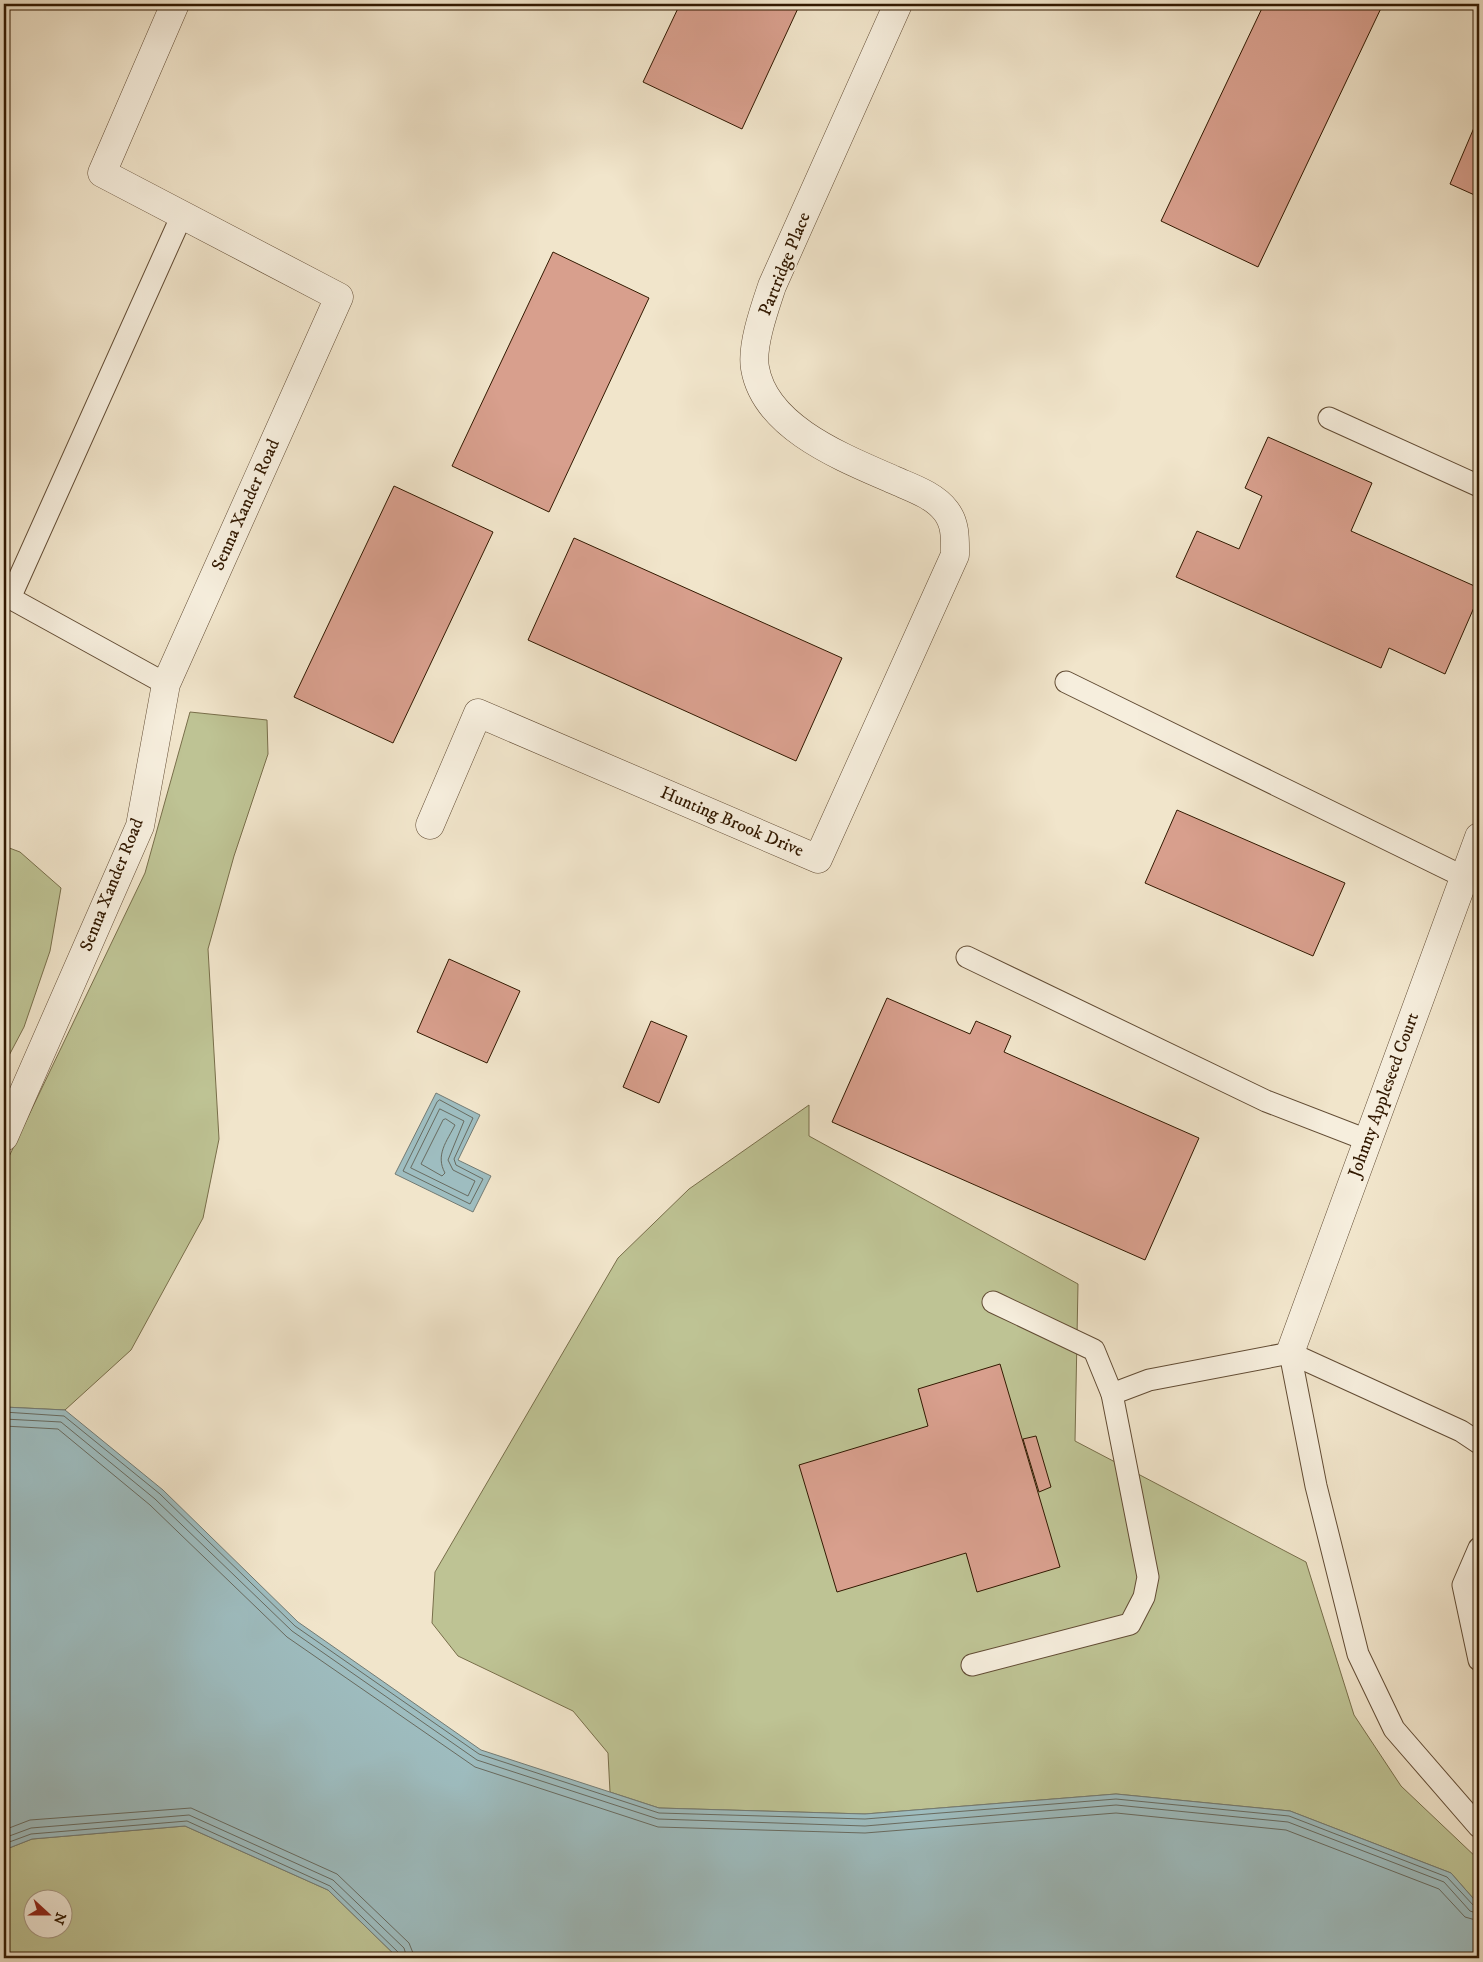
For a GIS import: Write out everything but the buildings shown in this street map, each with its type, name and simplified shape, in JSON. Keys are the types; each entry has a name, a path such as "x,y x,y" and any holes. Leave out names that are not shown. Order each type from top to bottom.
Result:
{"street":[{"name":"Senna Xander Road","path":"4,1137 140,826 166,684 339,297 102,173 175,4"},
{"name":"Partridge Place","path":"898,4 772,286 760,324 754,366 763,394 788,424 854,462 929,496 946,511 956,532 955,555"},
{"name":"Hunting Brook Drive","path":"430,825 478,714 818,859 955,555"},
{"name":"Johnny Appleseed Court","path":"1290,1353 1479,837"}],"lane":[{"path":"166,684 10,598 182,215"},
{"path":"1329,418 1479,486"},
{"path":"1066,682 1464,877"},
{"path":"967,957 1266,1101 1368,1140"},
{"path":"972,1665 1130,1624 1144,1597 1148,1577 1112,1394 1094,1350 993,1302"},
{"path":"1290,1353 1316,1486 1358,1654 1394,1729 1479,1827"},
{"path":"1112,1394 1149,1380 1290,1353 1460,1431 1479,1443"},
{"path":"1479,1548 1463,1585 1479,1660"}],"green space":[{"path":"190,712 267,720 268,754 234,856 208,949 219,1139 203,1218 131,1350 65,1410 4,1407 4,1167 145,873"},
{"path":"4,846 20,852 61,888 50,951 24,1027 4,1065"},
{"path":"809,1105 809,1136 1078,1284 1075,1441 1306,1562 1354,1715 1401,1786 1479,1860 1479,1905 1451,1873 1290,1811 1116,1794 865,1814 659,1808 610,1792 608,1753 573,1711 458,1656 432,1623 435,1572 618,1258 689,1189"},
{"path":"185,1826 328,1890 398,1958 4,1958 4,1850 32,1839"}],"water":[{"path":"436,1093 480,1115 458,1160 491,1176 473,1212 395,1174"},
{"path":"4,1407 65,1410 163,1490 298,1622 481,1750 659,1808 865,1814 1116,1794 1290,1811 1451,1873 1479,1905 1479,1958 398,1958 328,1890 185,1826 32,1839 4,1850"}]}
